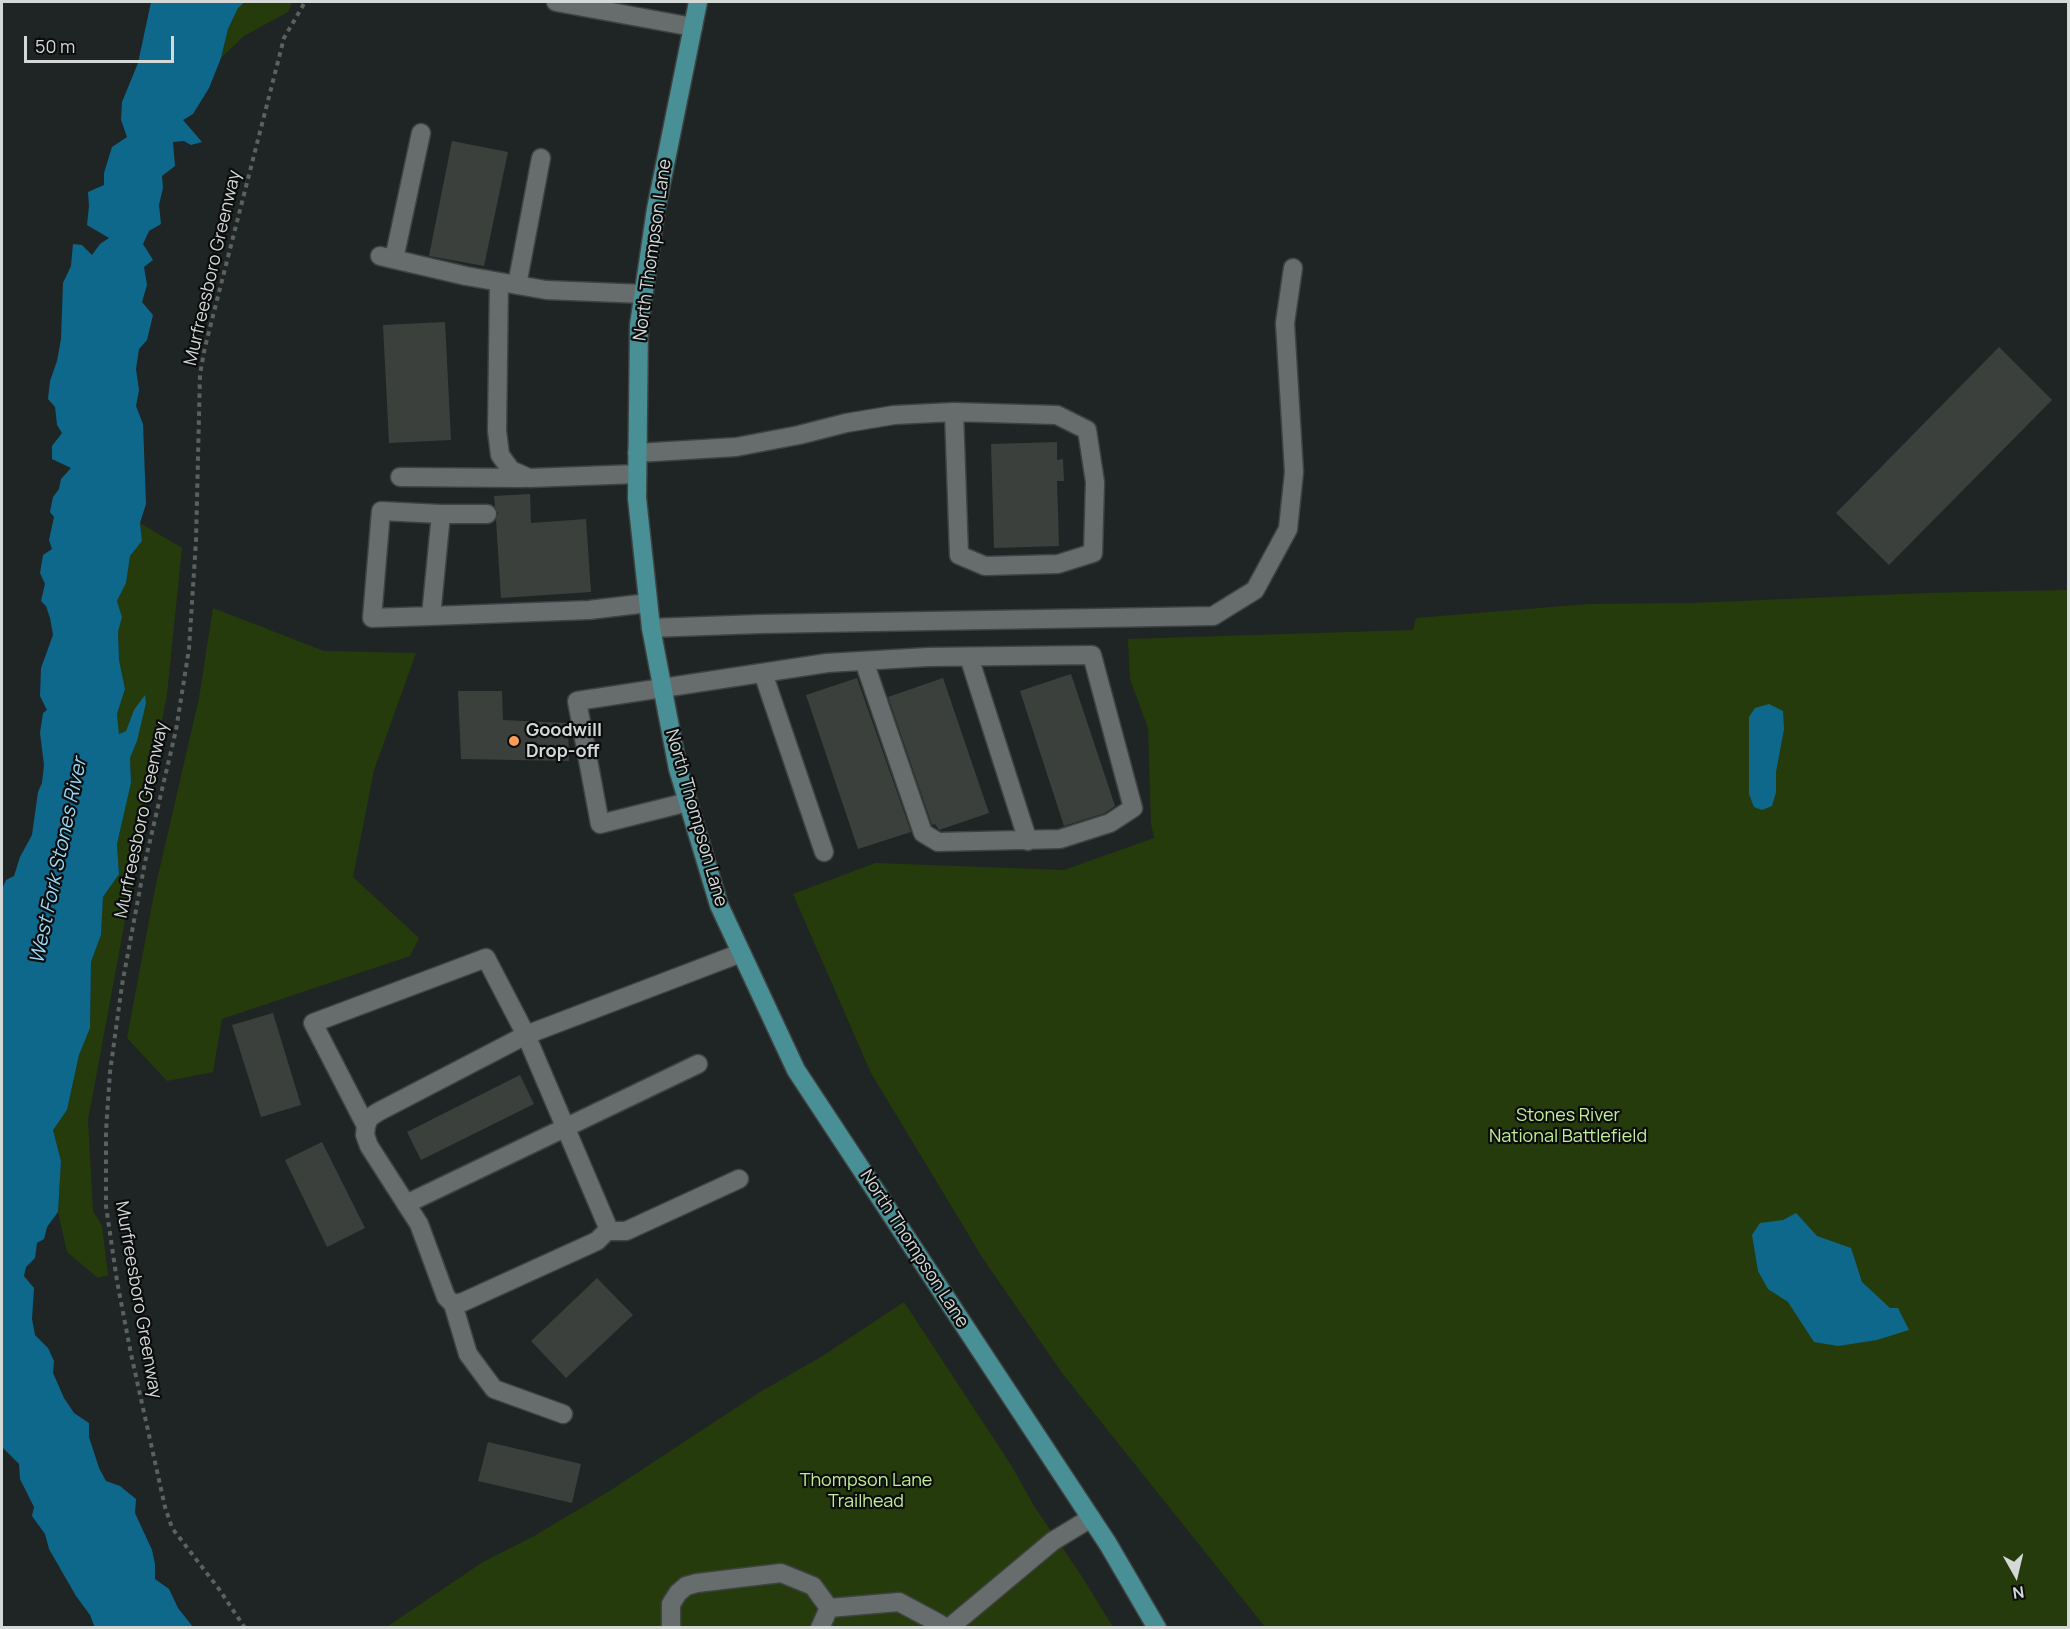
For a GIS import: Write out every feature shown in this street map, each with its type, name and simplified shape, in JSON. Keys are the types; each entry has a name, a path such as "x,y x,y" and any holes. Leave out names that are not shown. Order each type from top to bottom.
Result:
{"main road":[{"name":"North Thompson Lane","path":"698,2 656,209 639,325 637,498 651,628 678,769 719,905 796,1070 1091,1518 1157,1628"}],"lane":[{"path":"556,2 693,27"},
{"path":"421,133 387,258 546,290 644,294"},
{"path":"529,478 511,470 500,455 498,431 508,283 541,158"},
{"path":"651,628 1213,616 1255,590 1288,529 1294,472 1285,323 1293,268"},
{"path":"637,453 736,447 894,415 954,412 1057,415 1087,429 1095,482 1093,553 1058,564 996,566 985,566 959,555 954,412"},
{"path":"400,477 529,478 637,474"},
{"path":"487,514 381,511 372,618 589,610 648,603"},
{"path":"431,616 441,514"},
{"path":"688,802 600,824 577,701 827,663 864,661 969,657 1092,655 1133,808 1110,823 1060,839 938,842 923,833 864,661"},
{"path":"969,657 1028,840"},
{"path":"763,673 824,852"},
{"path":"563,1414 494,1389 468,1354 453,1304 446,1297 419,1224 369,1146 365,1135 369,1118 526,1035 741,953"},
{"path":"366,1126 313,1023 486,958 526,1035 604,1216 607,1231"},
{"path":"406,1204 698,1064"},
{"path":"453,1304 464,1302 597,1241 607,1231 626,1232 739,1179"},
{"path":"949,1628 1053,1541 1091,1518"},
{"path":"671,1628 671,1604 678,1593 686,1587 708,1581 782,1573 813,1586 829,1608"},
{"path":"829,1608 899,1602 942,1628"},
{"path":"820,1628 829,1608"}],"path":[{"name":"Murfreesboro Greenway","path":"245,1628 219,1589 172,1528 165,1507 117,1281 106,1206 106,1131 110,1072 122,985 145,862 176,730 189,649 196,541 200,374 284,38 304,2"}],"green space":[{"path":"245,2 292,2 288,12 244,36 221,58 228,29 238,8"},
{"path":"140,523 182,548 167,694 88,1120 93,1211 102,1226 108,1275 98,1278 67,1252 58,1212 61,1161 53,1130 67,1110 79,1055 90,1028 91,962 101,935 103,897 119,874 117,844 131,783 130,758 137,741 134,710 126,731 119,734 117,714 125,689 119,660 118,632 122,617 117,601 126,583 130,556 142,541"},
{"name":"Stones River National Battlefield","path":"2068,590 2068,1627 1265,1627 1062,1373 982,1257 871,1073 793,894 875,863 1064,870 1154,838 1151,823 1148,728 1130,679 1128,639 1413,630 1416,618 1589,604 1694,603 1926,593"},
{"path":"213,608 324,651 416,653 374,770 353,877 419,938 410,956 222,1019 213,1072 167,1081 127,1038 155,889 199,698"},
{"name":"Thompson Lane Trailhead","path":"904,1302 1011,1465 1034,1506 1113,1627 385,1628 483,1562 534,1536 608,1492 760,1392 821,1357"}],"water":[{"name":"West Fork Stones River","path":"151,2 245,2 238,8 228,29 221,58 209,88 193,114 183,120 202,142 191,145 184,141 173,142 175,166 162,176 163,188 159,205 161,224 149,231 143,244 153,260 144,267 147,285 142,302 153,315 147,340 139,349 136,369 139,390 136,406 143,424 146,504 140,523 142,541 130,556 126,583 117,601 122,617 118,632 119,660 125,689 117,714 119,734 126,731 134,710 145,695 146,703 137,741 130,758 131,783 117,844 119,874 103,897 101,935 91,962 90,1028 79,1055 67,1110 53,1130 61,1161 58,1212 47,1227 44,1239 37,1243 35,1258 26,1267 24,1276 34,1288 32,1319 35,1335 48,1348 54,1361 53,1373 64,1398 74,1413 89,1423 89,1437 99,1468 106,1481 120,1486 136,1499 135,1513 152,1550 155,1579 169,1589 178,1608 193,1627 95,1628 90,1615 76,1596 49,1549 45,1534 32,1516 34,1507 20,1479 19,1464 3,1448 2,889 6,880 14,876 20,857 32,835 44,765 40,733 43,713 47,710 40,696 41,668 53,635 46,606 41,601 45,584 40,573 43,555 52,549 49,540 54,517 50,512 53,497 59,489 61,479 71,468 52,459 52,446 62,433 57,425 55,407 48,399 50,381 61,339 63,283 71,266 73,244 82,245 92,255 100,244 109,238 87,225 88,192 104,185 104,173 112,147 127,137 121,120 122,102 138,63"},
{"path":"1769,704 1783,711 1784,729 1776,772 1776,792 1772,806 1762,810 1754,807 1749,794 1749,717 1755,708"},
{"path":"1796,1213 1817,1236 1851,1248 1862,1282 1890,1308 1898,1308 1909,1330 1877,1340 1838,1346 1814,1342 1788,1302 1768,1289 1758,1271 1752,1235 1760,1223 1783,1220"}],"building":[{"path":"452,141 508,152 484,266 429,256"},
{"path":"445,322 451,440 389,443 383,325"},
{"path":"1999,347 2052,400 1889,565 1836,513"},
{"path":"1057,442 1057,460 1063,459 1064,481 1057,481 1059,546 994,548 991,444"},
{"path":"530,494 531,523 586,519 591,592 501,598 496,520 498,513 494,496"},
{"path":"1071,674 1115,806 1105,813 1064,826 1020,691"},
{"path":"857,678 911,832 858,849 806,695"},
{"path":"943,678 989,813 939,830 935,824 932,825 888,697"},
{"name":"Goodwill Drop-off","path":"458,691 502,691 503,720 568,723 569,761 461,759"},
{"path":"273,1013 301,1105 261,1117 232,1025"},
{"path":"520,1075 534,1104 421,1160 407,1132"},
{"path":"322,1142 365,1228 327,1247 285,1160"},
{"path":"597,1278 633,1315 566,1378 531,1341"},
{"path":"488,1442 581,1464 572,1503 478,1481"}],"place":[{"name":"Goodwill Drop-off","path":"514,741"}]}
